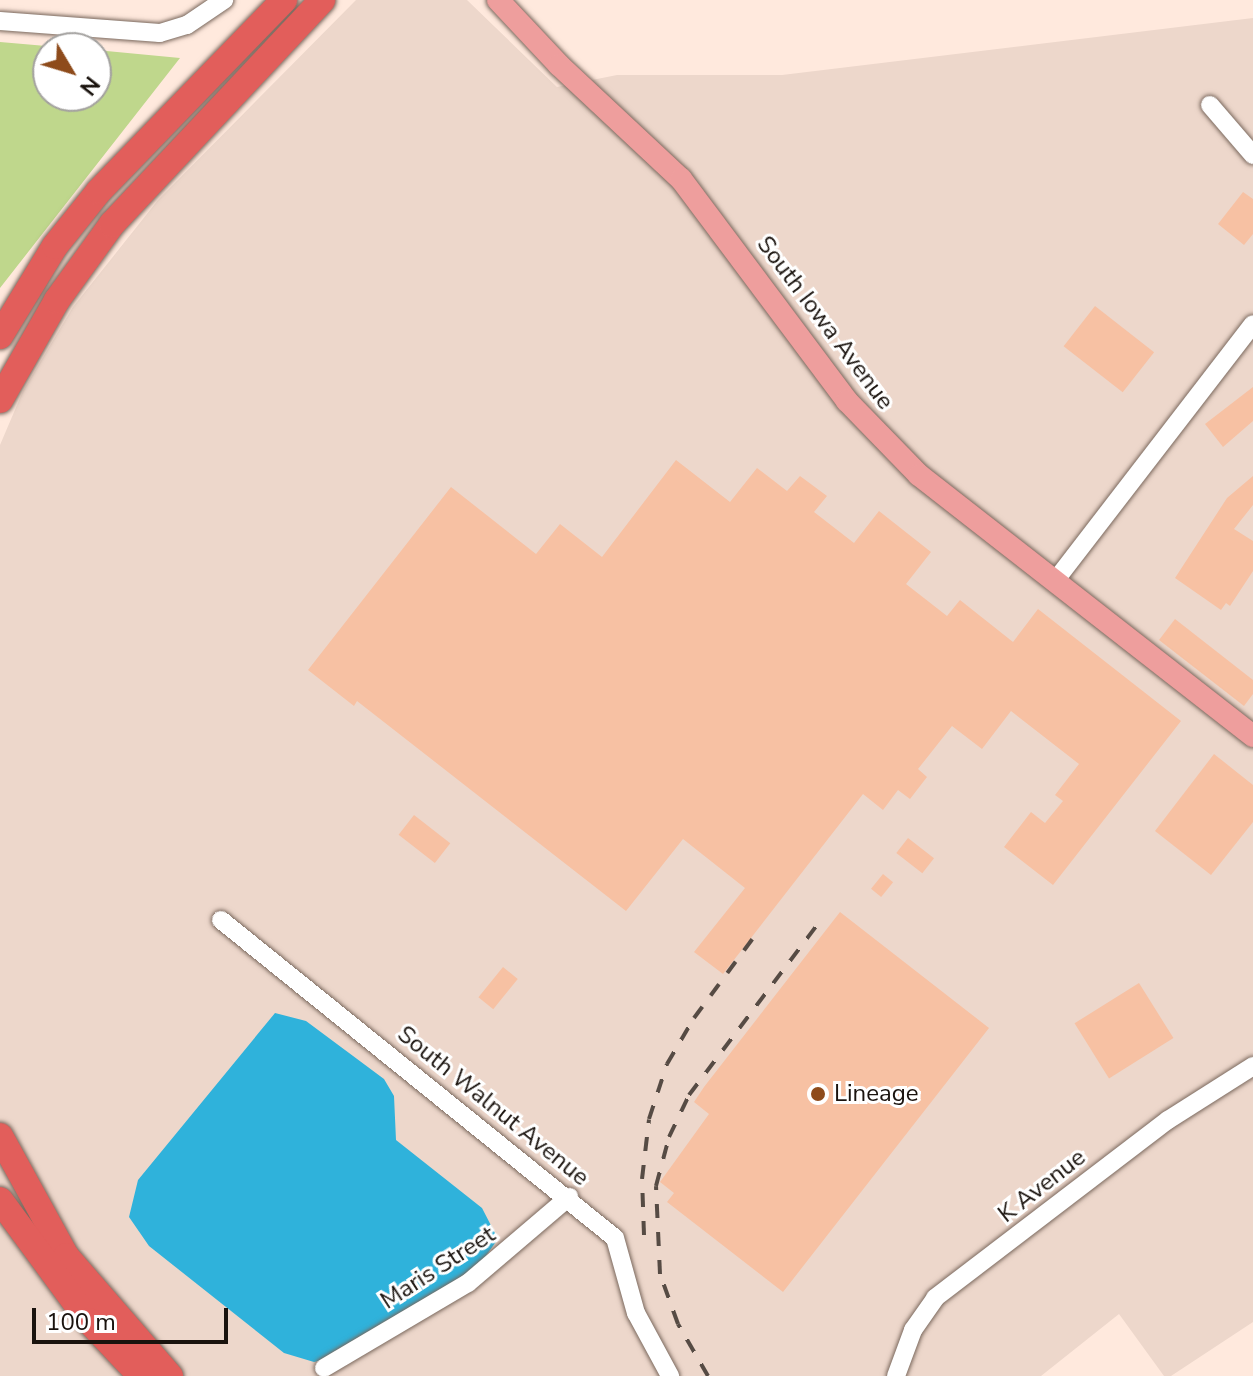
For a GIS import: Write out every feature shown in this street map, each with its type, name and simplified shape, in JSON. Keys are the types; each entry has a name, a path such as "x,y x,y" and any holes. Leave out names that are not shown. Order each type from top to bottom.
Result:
{"highway":[{"path":"0,336 55,246 99,191 284,0"},
{"path":"0,400 57,300 112,224 322,0"},
{"path":"0,1136 66,1256 170,1376"},
{"path":"0,1200 89,1321 141,1376"}],"main road":[{"name":"South Iowa Avenue","path":"498,0 559,65 681,179 819,365 876,433 919,475 1253,736"}],"street":[{"path":"0,21 160,33 187,25 224,0"},
{"path":"1210,105 1253,155"},
{"path":"1055,581 1253,324"},
{"name":"South Walnut Avenue","path":"221,920 569,1197 615,1238 636,1313 670,1376"},
{"name":"K Avenue","path":"896,1376 913,1330 935,1298 1168,1120 1253,1066"},
{"name":"Maris Street","path":"324,1368 468,1283 569,1197"}],"shaded area":[{"path":"356,0 467,0 557,87 617,75 782,75 1253,18 1253,1322 1171,1376 1164,1376 1119,1314 1041,1376 0,1376 0,445 23,391 73,307 158,200"}],"green space":[{"path":"0,42 32,45 32,112 112,112 112,52 180,58 0,288"}],"water":[{"path":"275,1013 306,1021 384,1079 394,1096 396,1140 482,1208 498,1239 475,1271 329,1359 314,1362 284,1353 149,1246 129,1217 138,1180"}],"building":[{"path":"1243,192 1253,199 1253,234 1244,245 1218,224"},
{"path":"1095,306 1154,352 1123,392 1064,346"},
{"path":"1253,387 1253,421 1223,447 1205,424"},
{"path":"676,460 730,502 757,468 787,491 800,476 827,496 814,512 854,543 879,511 931,552 906,584 947,616 960,600 1013,642 1038,609 1181,721 1053,885 1004,847 1031,812 1045,823 1063,801 1055,795 1079,764 1011,711 982,749 952,726 918,769 927,777 910,799 898,790 883,810 863,794 723,974 694,952 745,888 683,839 626,911 357,701 354,706 308,670 451,487 536,554 560,524 602,557"},
{"path":"1253,476 1253,505 1234,529 1253,541 1253,571 1230,606 1226,603 1221,610 1175,578 1227,498"},
{"path":"1175,619 1253,680 1253,694 1244,706 1159,640"},
{"path":"1214,754 1253,785 1253,822 1211,875 1155,831"},
{"path":"414,815 450,843 435,863 399,835"},
{"path":"908,838 934,858 922,873 896,853"},
{"path":"883,874 893,882 881,897 871,889"},
{"name":"Lineage","path":"840,912 989,1028 783,1292 667,1202 674,1193 660,1182 709,1114 694,1102 704,1087"},
{"path":"503,967 518,979 493,1009 478,997"},
{"path":"1139,983 1173,1038 1109,1078 1075,1023"}],"railway":[{"path":"708,1376 678,1324 660,1274 656,1186 669,1137 689,1095 823,917"},
{"path":"644,1235 642,1179 649,1119 667,1064 694,1018 754,937"}],"place":[{"name":"Lineage","path":"818,1094"}]}
